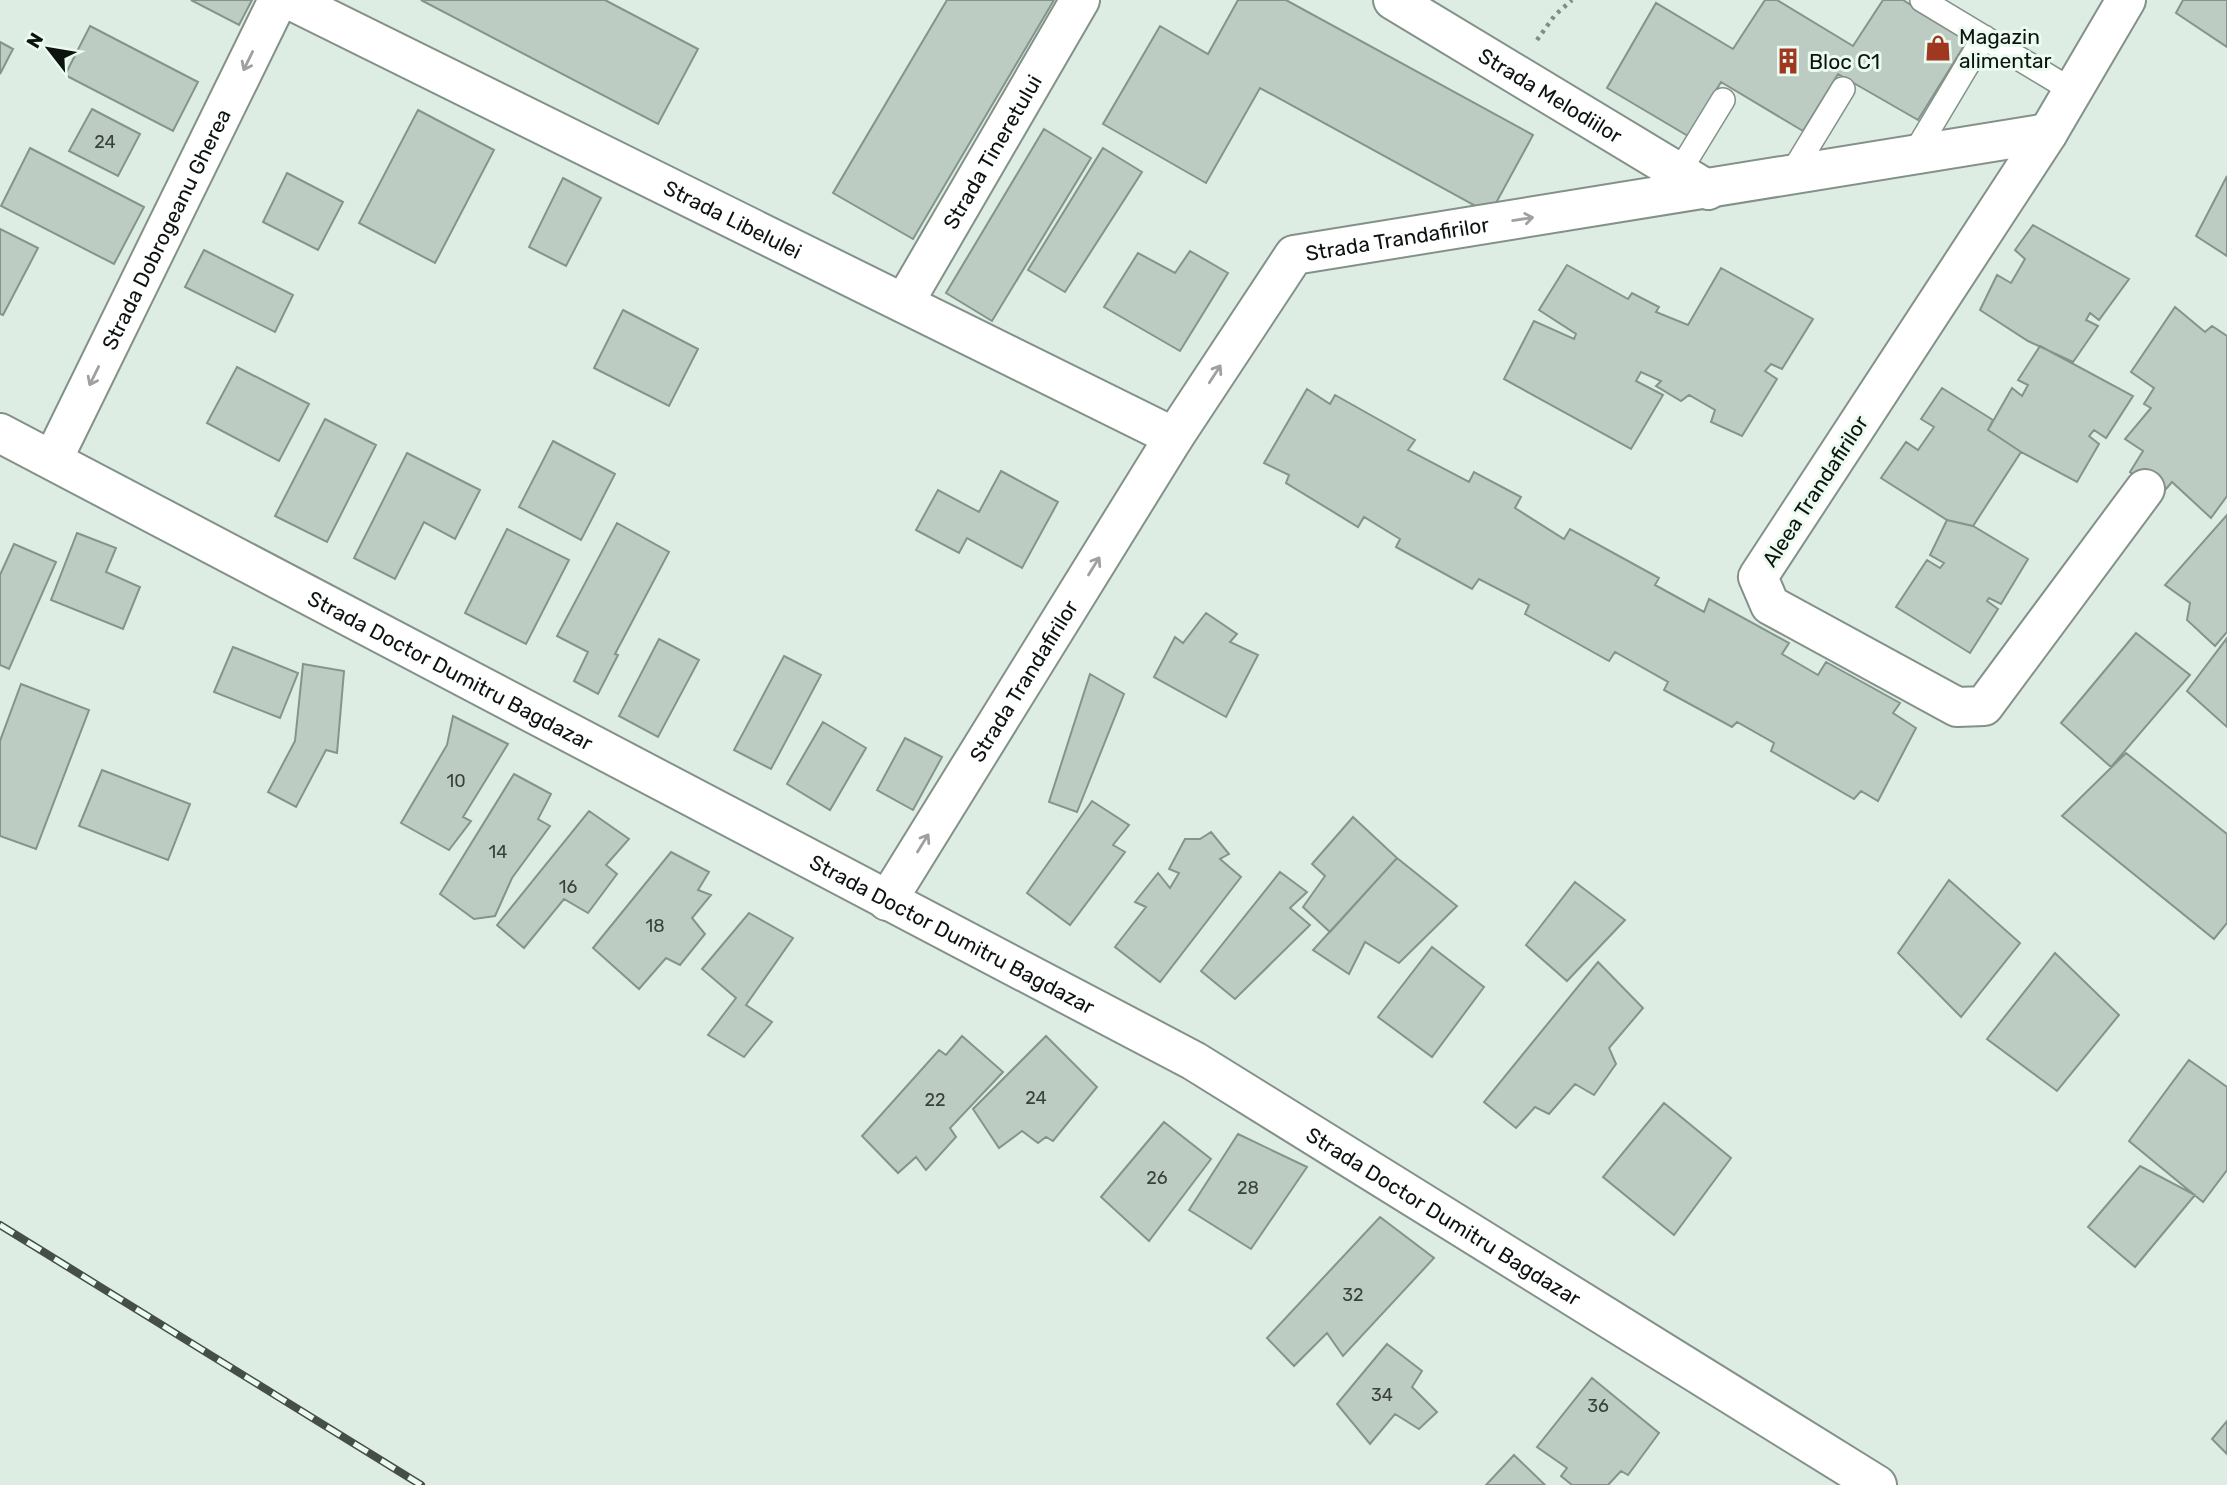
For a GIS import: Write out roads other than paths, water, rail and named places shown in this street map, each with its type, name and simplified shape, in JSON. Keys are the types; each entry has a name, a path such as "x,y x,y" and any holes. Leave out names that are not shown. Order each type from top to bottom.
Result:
{"street":[{"name":"Strada Dobrogeanu Gherea","path":"52,459 278,0"},
{"name":"Strada Libelulei","path":"290,0 1174,436"},
{"name":"Strada Tineretului","path":"904,303 1080,0"},
{"name":"Strada Melodiilor","path":"1394,0 1693,181"},
{"name":"Aleea Trandafirilor","path":"2126,0 2048,133 1758,578 1770,605 1957,707 1984,706 2145,489"},
{"name":"Strada Trandafirilor","path":"887,901 1174,436 1294,255 1693,181 1790,176 2048,133"},
{"name":"Strada Doctor Dumitru Bagdazar","path":"0,433 1195,1062 1877,1485"}],"lane":[{"path":"1922,0 2073,91"},
{"path":"1913,156 1984,37"},
{"path":"1790,176 1843,89"},
{"path":"1693,181 1723,100"}],"railway":[{"path":"0,1225 421,1485"}],"place":[{"name":"Magazin alimentar","path":"1938,48"},
{"name":"Bloc C1","path":"1788,61"}]}
